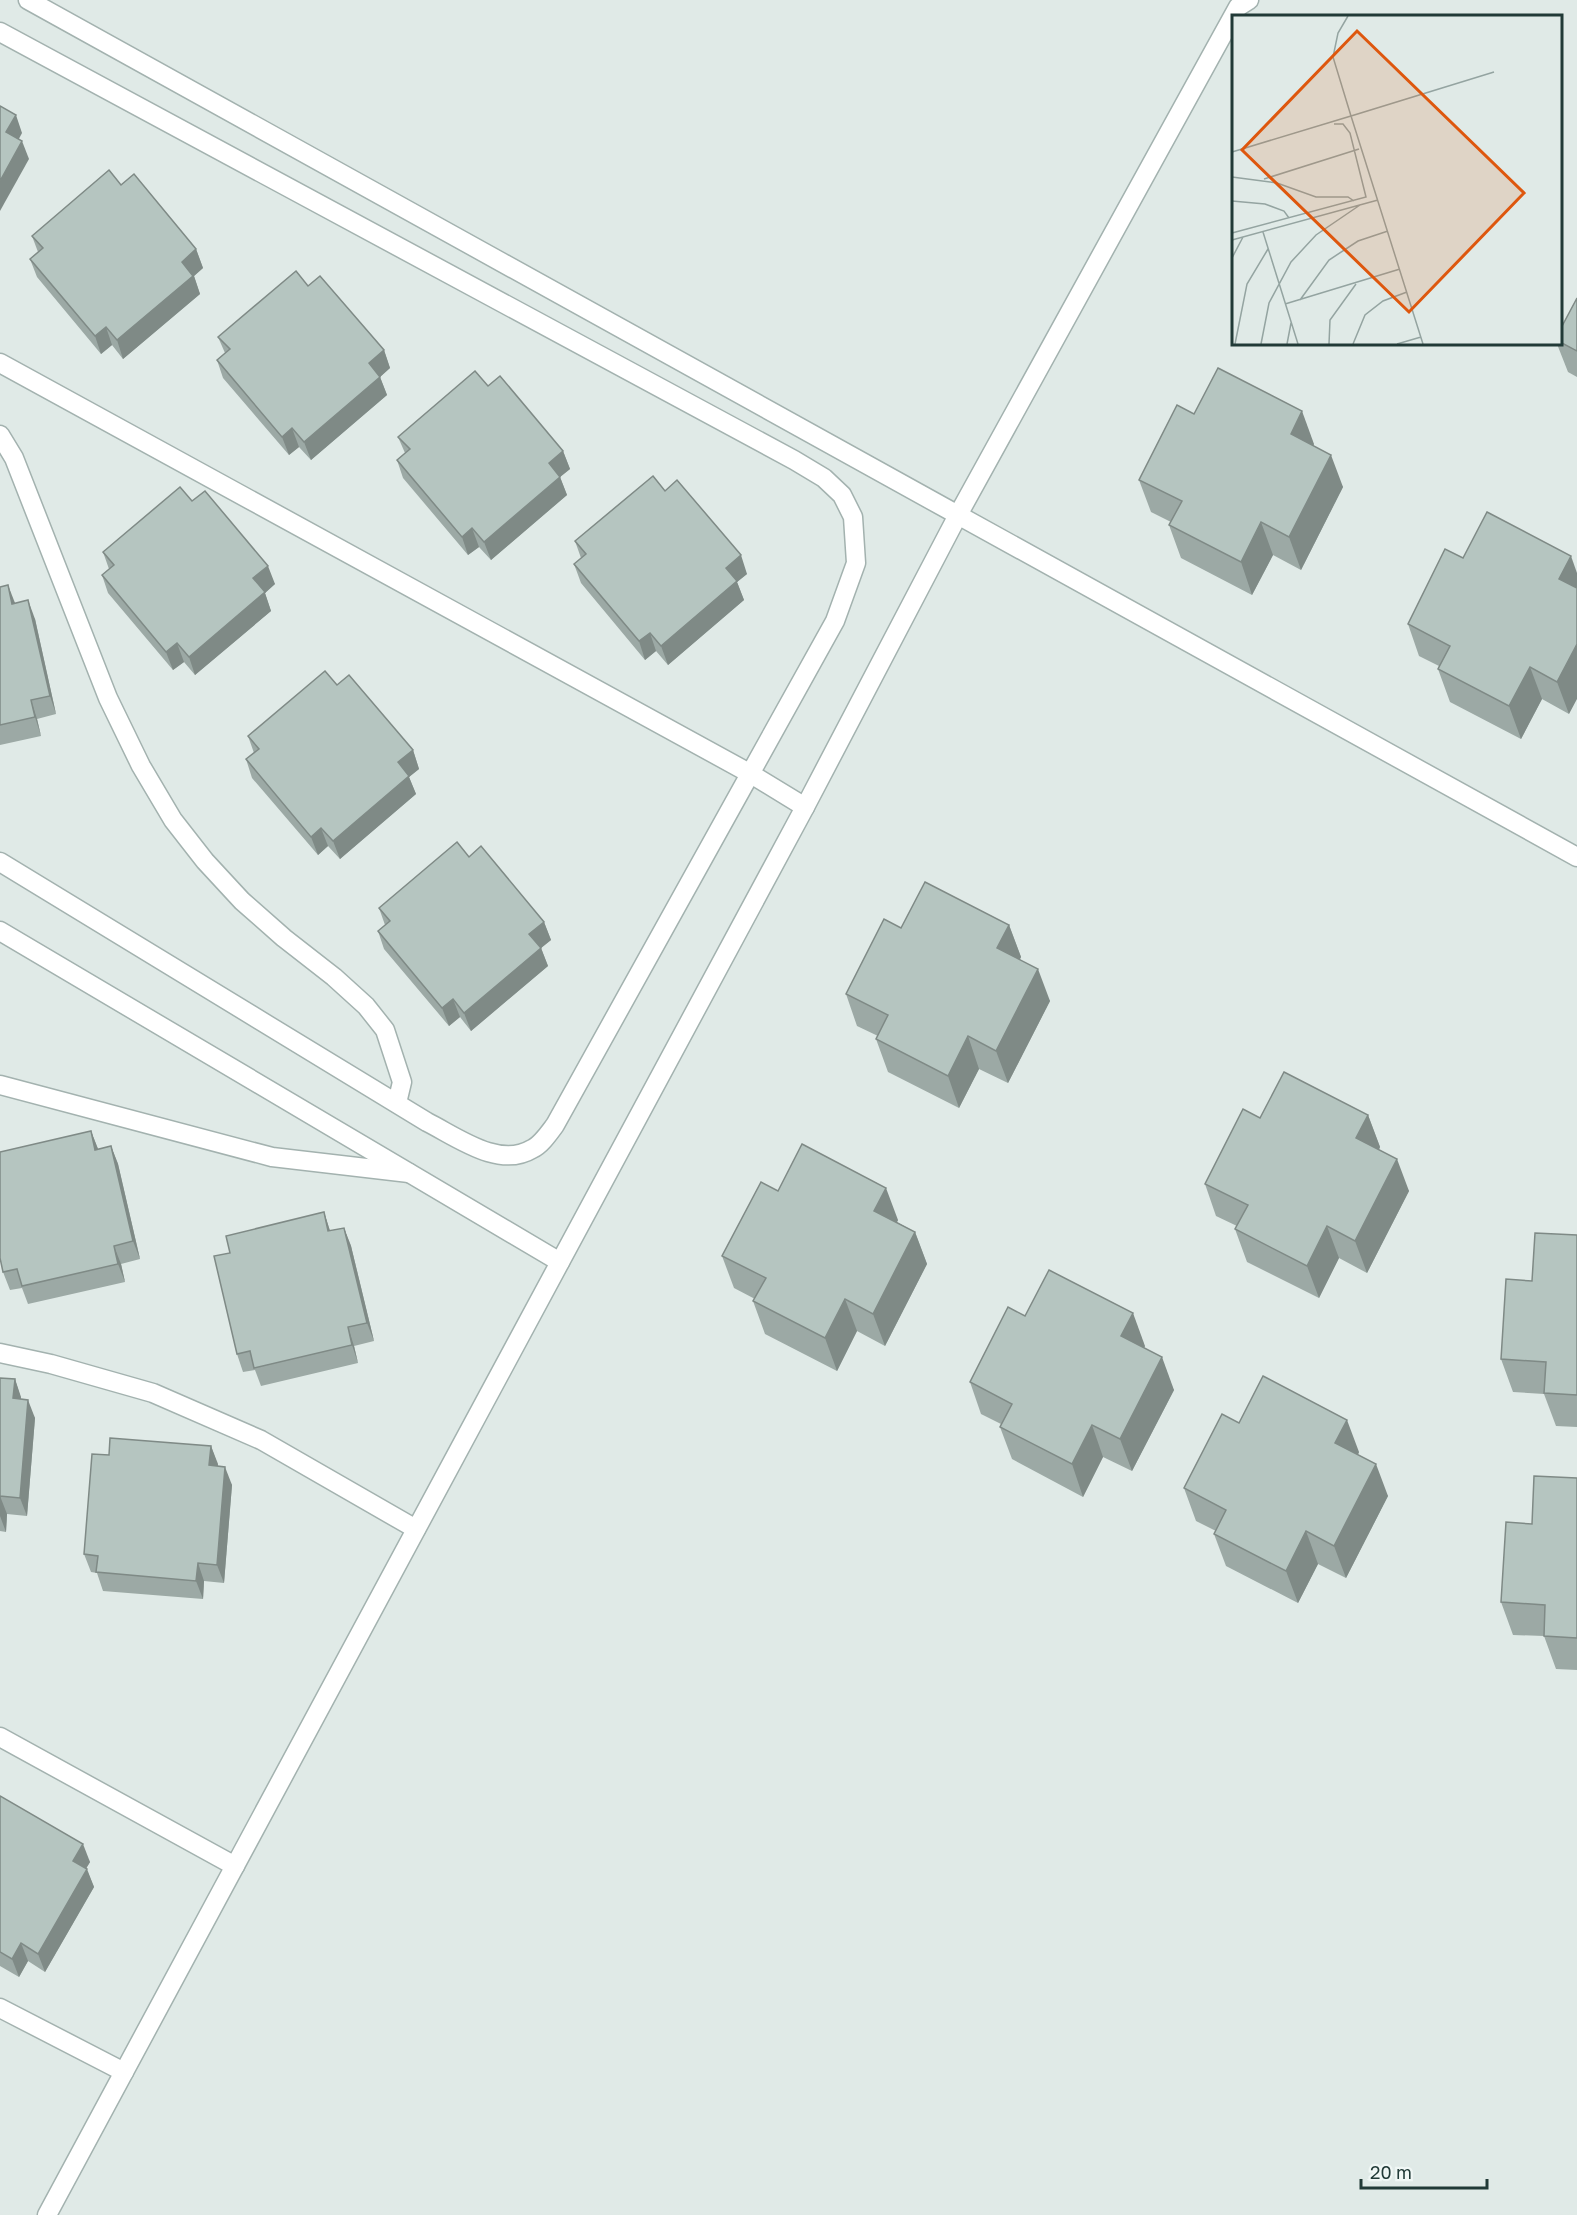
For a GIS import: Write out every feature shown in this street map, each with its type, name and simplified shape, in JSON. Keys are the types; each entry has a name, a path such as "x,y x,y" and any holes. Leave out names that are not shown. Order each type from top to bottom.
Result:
{"street":[{"path":"28,0 1577,857"},
{"path":"1234,15 1238,7 1249,0"},
{"path":"47,2215 805,807 958,515 1232,18"},
{"path":"0,32 824,478 842,495 853,517 855,563 835,621 751,774 555,1125 533,1149 507,1157 476,1148 397,1103 0,862"},
{"path":"0,363 751,774 805,807"},
{"path":"0,435 14,458 108,698 141,766 173,820 204,861 227,885 284,938 334,977 366,1006 385,1030 402,1082 397,1103"},
{"path":"0,931 560,1262"},
{"path":"0,1085 272,1157 409,1173"},
{"path":"0,1353 51,1364 153,1393 261,1440 416,1529"},
{"path":"0,1737 235,1866"},
{"path":"0,2008 124,2072"}],"building":[{"path":"0,106 16,115 6,132 22,141 0,181"},
{"path":"109,170 121,185 134,174 196,249 182,262 193,276 117,340 106,327 95,336 30,259 43,248 32,236"},
{"path":"296,271 308,286 320,276 384,350 369,363 380,377 304,442 292,428 282,437 217,360 230,349 218,337"},
{"path":"1577,298 1577,351 1562,343 1562,326"},
{"path":"1218,368 1302,411 1291,434 1331,455 1289,537 1261,522 1241,562 1169,525 1182,501 1139,480 1177,405 1194,414"},
{"path":"475,371 488,386 500,376 563,451 549,463 560,477 484,542 472,528 462,537 397,460 410,449 398,437"},
{"path":"653,476 665,491 677,480 741,555 726,568 737,581 661,646 650,633 639,641 574,564 586,554 575,541"},
{"path":"180,487 192,501 205,491 268,566 253,578 265,592 189,657 177,643 166,652 102,575 114,565 103,552"},
{"path":"1487,512 1571,556 1559,579 1577,588 1577,644 1557,682 1530,667 1509,706 1438,669 1450,646 1408,624 1445,549 1463,558"},
{"path":"8,585 12,604 28,600 50,696 31,700 35,717 0,725 0,587"},
{"path":"325,671 337,685 349,675 413,750 398,762 409,776 333,841 321,828 311,837 246,759 259,749 248,736"},
{"path":"457,842 469,857 481,846 544,922 529,934 541,948 464,1013 453,999 442,1008 378,931 390,921 379,908"},
{"path":"925,882 1009,925 997,948 1038,969 996,1051 968,1036 948,1076 876,1039 888,1015 846,994 884,919 901,928"},
{"path":"1284,1072 1368,1115 1356,1138 1397,1159 1355,1241 1327,1226 1307,1266 1235,1229 1248,1205 1205,1184 1243,1109 1260,1118"},
{"path":"91,1131 95,1150 111,1146 133,1241 114,1246 118,1264 22,1286 17,1269 3,1272 0,1258 0,1152"},
{"path":"802,1144 886,1188 874,1211 915,1232 873,1314 845,1299 825,1338 753,1301 766,1278 722,1256 761,1182 778,1191"},
{"path":"324,1212 328,1231 344,1228 367,1323 348,1327 352,1345 254,1368 250,1351 237,1354 214,1256 230,1253 226,1236"},
{"path":"1535,1233 1577,1235 1577,1395 1544,1393 1546,1362 1501,1359 1506,1279 1532,1281"},
{"path":"1049,1270 1133,1313 1121,1336 1162,1357 1120,1439 1092,1425 1072,1464 1000,1427 1012,1404 970,1382 1008,1307 1025,1316"},
{"path":"1263,1376 1347,1420 1335,1443 1376,1464 1334,1546 1306,1531 1286,1571 1214,1534 1226,1510 1184,1488 1222,1414 1239,1423"},
{"path":"0,1378 15,1379 13,1398 28,1400 20,1498 0,1496"},
{"path":"110,1438 211,1446 209,1465 225,1467 217,1565 198,1563 196,1581 96,1572 98,1556 84,1554 92,1454 109,1455"},
{"path":"1534,1476 1577,1478 1577,1638 1544,1636 1545,1605 1501,1602 1506,1522 1532,1524"},
{"path":"0,1796 83,1844 73,1861 87,1869 38,1954 21,1943 12,1959 0,1952"}]}
